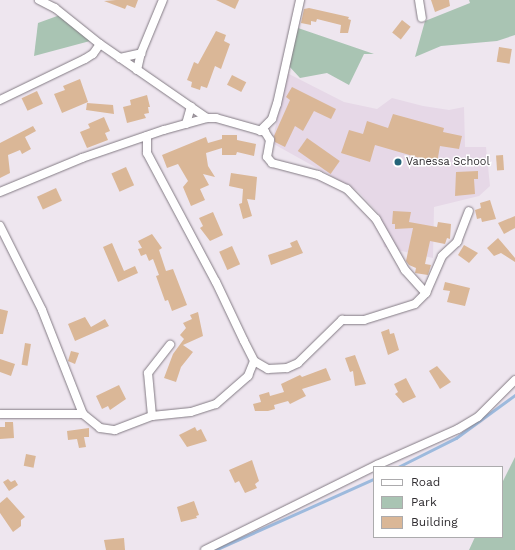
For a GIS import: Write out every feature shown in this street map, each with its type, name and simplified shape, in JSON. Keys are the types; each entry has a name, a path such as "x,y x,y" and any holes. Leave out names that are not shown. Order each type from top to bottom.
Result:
{"street":[{"path":"39,0 60,12 100,44 207,118 260,131 269,136 266,152 269,161 331,181 361,201 383,228 405,270 426,293"},
{"path":"137,70 141,53 163,0"},
{"path":"260,131 272,119 277,104 300,0"},
{"path":"419,0 422,18"},
{"path":"0,100 85,59 93,54 100,44"},
{"path":"120,58 141,53"},
{"path":"186,124 191,107"},
{"path":"0,192 82,158 207,118"},
{"path":"147,136 147,154 216,282 254,360 268,369 287,368 310,352 342,320 369,319 414,304 426,293 442,256 461,235 469,211"},
{"path":"0,226 42,310 83,414 94,424 107,430 152,416 191,412 216,404 248,376 254,360"},
{"path":"152,416 148,373 170,345"},
{"path":"375,466 458,429 478,417 515,380"},
{"path":"0,414 83,414"},
{"path":"205,550 373,467"}],"shaded area":[{"name":"Vanessa School","path":"287,73 344,102 377,109 392,98 423,106 449,110 464,107 465,147 486,147 490,186 479,196 434,207 433,258 384,247 379,214 358,191 272,143"}],"green space":[{"path":"469,0 515,0 515,35 497,41 441,46 415,57 425,21 470,3"},
{"path":"60,15 90,41 34,56 38,23"},
{"path":"298,28 374,54 364,54 349,85 327,73 300,78 288,65"},
{"path":"515,457 515,550 469,550 475,538 503,538 503,481"}],"building":[{"path":"138,0 135,8 127,5 125,9 104,1"},
{"path":"216,0 239,0 235,9"},
{"path":"431,0 449,0 450,6 435,12"},
{"path":"309,8 349,17 348,19 351,20 348,33 340,33 341,25 317,19 316,22 311,21 311,25 301,23 304,9"},
{"path":"402,20 411,27 401,39 392,33"},
{"path":"216,31 226,35 224,41 230,44 221,69 215,66 207,88 201,86 200,90 191,87 192,82 187,80 194,62 198,64"},
{"path":"499,47 512,49 509,64 497,62"},
{"path":"232,75 246,82 241,92 227,85"},
{"path":"80,79 88,102 62,113 54,94 65,90 63,86"},
{"path":"292,87 336,109 331,119 314,111 303,131 295,126 285,147 275,142 274,136 290,100 286,97"},
{"path":"37,91 43,104 28,111 22,98"},
{"path":"147,95 150,107 148,107 149,113 144,114 146,118 127,123 123,107 131,105 130,100"},
{"path":"87,103 113,105 114,114 86,110"},
{"path":"393,114 444,128 443,132 462,136 459,149 440,146 437,163 375,145 370,162 341,153 349,130 363,134 367,121 388,128"},
{"path":"104,117 110,131 105,133 108,140 87,148 80,132 90,128 88,124"},
{"path":"33,126 36,131 25,137 31,149 22,154 20,150 8,155 10,173 0,178 0,143"},
{"path":"222,135 237,135 237,140 256,144 254,156 237,152 236,155 222,155 222,148 206,153 208,166 215,177 203,174 209,185 200,189 205,200 191,206 183,187 188,181 178,164 167,168 162,155 206,137 208,143 222,139"},
{"path":"307,138 340,161 331,174 298,151"},
{"path":"496,155 503,155 504,170 497,170"},
{"path":"126,167 134,185 120,192 111,174"},
{"path":"478,171 478,179 474,179 475,194 455,196 456,172"},
{"path":"231,173 257,177 255,200 247,199 252,216 243,219 239,204 242,203 243,189 229,186"},
{"path":"56,188 62,201 43,210 37,197"},
{"path":"490,200 496,219 482,222 481,218 477,219 475,210 481,208 480,203"},
{"path":"393,211 411,212 409,222 437,227 438,222 451,224 450,239 447,238 445,244 430,241 425,264 431,265 428,275 415,273 416,268 409,265 406,261 413,228 395,229 395,224 392,224"},
{"path":"213,212 223,235 210,241 200,228 203,226 199,218"},
{"path":"515,216 515,228 504,234 498,223"},
{"path":"152,234 162,248 159,250 166,271 173,269 187,305 172,311 168,300 165,301 156,276 159,275 153,259 149,261 146,254 141,256 138,249 142,248 138,241"},
{"path":"498,238 515,258 515,262 501,253 494,256 487,248"},
{"path":"297,240 303,253 271,265 268,255 292,247 290,243"},
{"path":"112,243 124,271 135,266 138,273 118,282 103,247"},
{"path":"464,245 478,253 469,263 458,255"},
{"path":"232,246 240,264 227,270 219,252"},
{"path":"445,282 470,288 465,306 447,302 450,291 443,290"},
{"path":"0,309 8,311 3,334 0,334"},
{"path":"198,312 203,336 183,345 193,352 181,367 176,382 164,378 173,354 184,339 180,335 186,328 183,323 192,319 190,315"},
{"path":"85,317 91,327 105,319 109,326 75,341 68,324"},
{"path":"389,329 390,334 394,333 399,350 388,355 381,332"},
{"path":"25,343 31,344 27,366 22,365"},
{"path":"71,351 79,353 75,364 68,361"},
{"path":"355,355 366,384 355,386 353,371 350,372 345,358"},
{"path":"0,359 15,364 11,376 0,372"},
{"path":"437,366 451,382 440,389 429,371"},
{"path":"326,368 331,380 302,389 306,396 290,404 288,401 274,405 275,409 268,411 255,411 253,404 261,402 259,395 269,392 270,396 284,392 281,384 300,375 302,377"},
{"path":"406,378 416,397 403,403 395,394 398,392 394,384"},
{"path":"119,385 126,399 110,410 108,406 102,409 96,396"},
{"path":"5,422 13,422 14,438 0,439 0,427 5,427"},
{"path":"195,427 197,431 201,429 207,441 187,447 179,435"},
{"path":"89,428 89,437 84,437 86,447 79,448 77,439 68,440 67,431"},
{"path":"26,454 36,456 34,468 24,466"},
{"path":"252,460 259,481 255,484 257,488 245,493 239,481 235,483 229,470"},
{"path":"8,479 11,482 15,480 18,485 9,491 3,482"},
{"path":"7,497 25,517 21,520 21,526 13,532 0,513 0,503"},
{"path":"194,501 199,515 196,516 197,518 181,522 177,507"},
{"path":"124,538 125,550 106,550 104,540"}],"waterway":[{"path":"400,466 456,438 515,395"},
{"path":"215,550 373,479"}],"place":[{"name":"Vanessa School","path":"398,162"}]}
